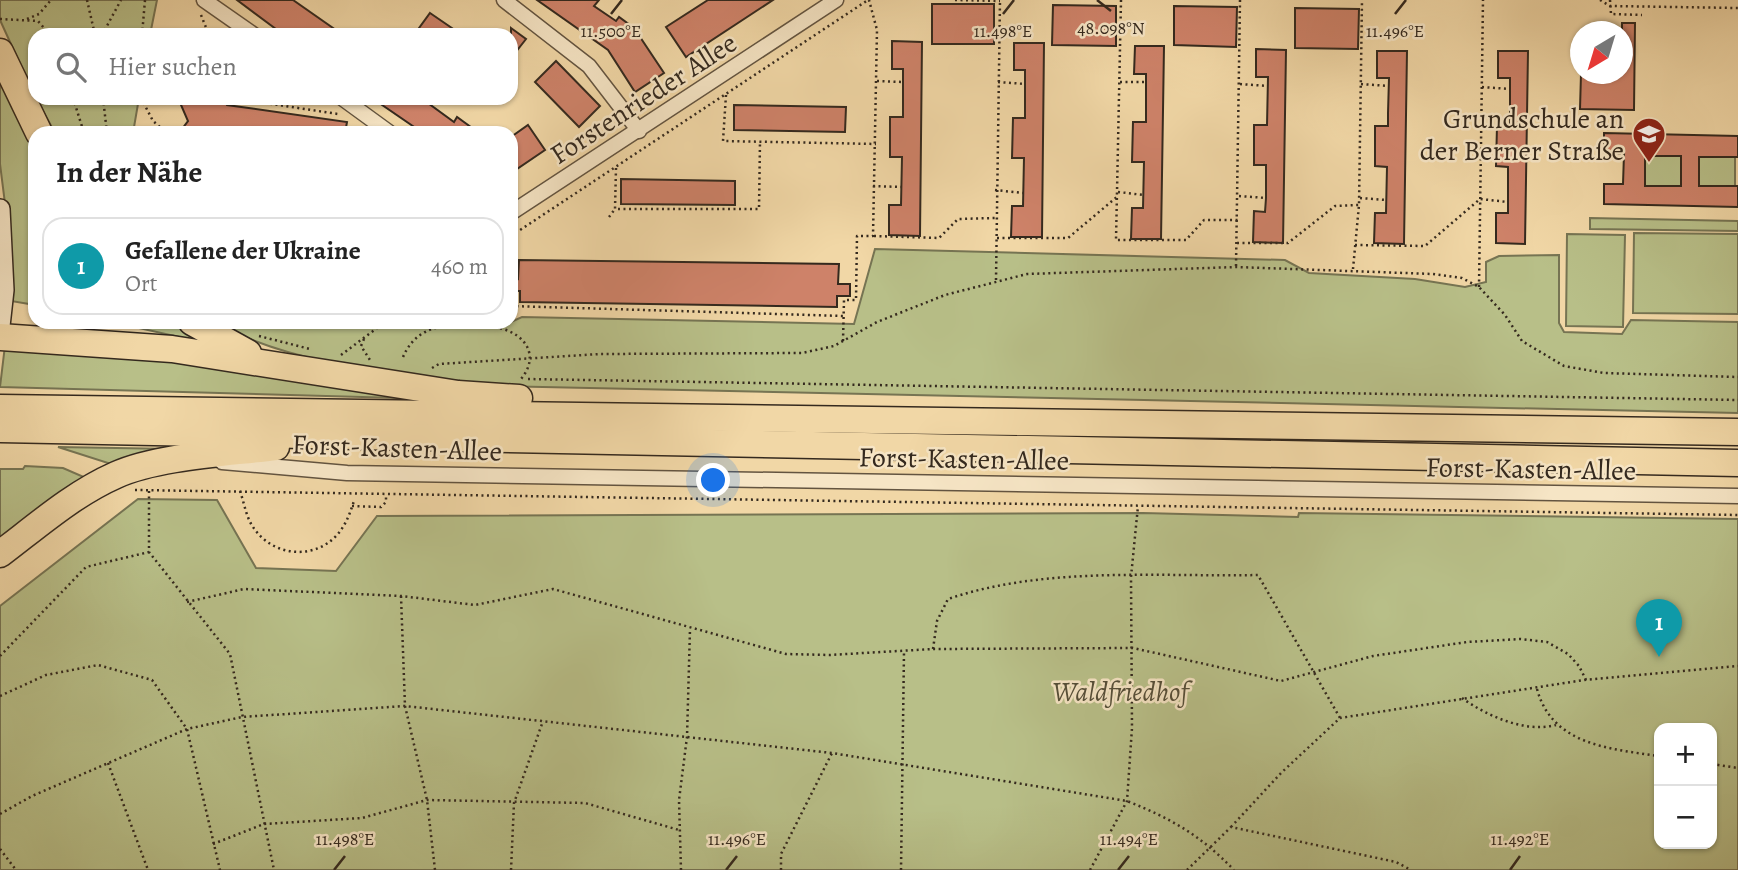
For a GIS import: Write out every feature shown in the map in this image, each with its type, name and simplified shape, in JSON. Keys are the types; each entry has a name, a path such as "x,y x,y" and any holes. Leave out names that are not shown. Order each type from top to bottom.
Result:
{"highway":[{"path":"0,52 36,126"},
{"path":"204,329 243,351 276,364"},
{"path":"0,337 172,349 458,394 594,404 638,416"},
{"path":"0,408 45,419 325,435 1738,463"},
{"path":"0,429 45,419 638,416 1738,432"},
{"path":"0,554 73,499 118,474 189,459 281,446 325,435"}],"main road":[{"path":"0,209 4,290 0,326"}],"street":[{"path":"504,0 589,66 639,131"},
{"name":"Forstenrieder Allee","path":"518,209 836,0"},
{"path":"202,6 241,28"},
{"path":"352,105 381,126"},
{"name":"Forst-Kasten-Allee","path":"189,459 361,474 1738,496"}],"path":[{"path":"26,19 39,13 51,0"},
{"path":"87,0 93,28"},
{"path":"106,28 121,0"},
{"path":"143,28 145,0"},
{"path":"518,231 868,0 877,30 873,236"},
{"path":"956,0 1000,0 995,190 996,280"},
{"path":"1121,0 1116,240 1186,240 1204,220 1238,220"},
{"path":"1236,267 1240,0"},
{"path":"1353,271 1360,198 1362,0"},
{"path":"1479,287 1483,0"},
{"path":"1600,0 1610,6 1738,8"},
{"path":"1611,0 1611,14 1642,15"},
{"path":"1676,0 1676,7"},
{"path":"202,6 207,28"},
{"path":"0,19 38,21 44,28"},
{"path":"877,81 903,82"},
{"path":"998,82 1025,84"},
{"path":"1119,82 1146,82"},
{"path":"1240,84 1268,86"},
{"path":"1361,84 1389,86"},
{"path":"1482,87 1510,89"},
{"path":"726,95 723,141 876,144"},
{"path":"76,105 83,126"},
{"path":"104,105 106,126"},
{"path":"145,105 159,126"},
{"path":"279,105 360,117 363,113"},
{"path":"614,208 759,209 760,141"},
{"path":"609,217 614,208 616,168"},
{"path":"873,186 901,187"},
{"path":"995,190 1023,192"},
{"path":"996,238 1068,238 1118,194 1144,195"},
{"path":"1239,196 1266,198"},
{"path":"1360,198 1386,200"},
{"path":"1355,245 1425,246 1480,199 1508,202"},
{"path":"1237,243 1288,243 1335,206 1359,205"},
{"path":"843,341 844,300 856,300 857,236 939,238 958,219 995,218"},
{"path":"430,370 439,364 531,358 802,353 843,341 888,317 945,295 996,280 1027,274 1236,267 1462,278 1479,287 1505,315 1522,341 1564,366 1604,373 1738,377"},
{"path":"518,306 844,316"},
{"path":"341,355 376,329"},
{"path":"403,357 412,340 426,329"},
{"path":"489,329 510,331 527,344 531,358 528,370 521,379 1738,400"},
{"path":"251,332 311,350"},
{"path":"365,337 361,346 370,360"},
{"path":"126,490 1738,515"},
{"path":"149,491 149,552 230,654 274,870"},
{"path":"240,491 251,525 266,542 303,552 322,547 346,523 354,501"},
{"path":"352,506 381,507 386,502 386,496"},
{"path":"1090,870 1127,801 1132,728 1131,577 1138,506"},
{"path":"0,656 86,567 149,552"},
{"path":"933,649 937,621 948,599 988,585 1059,576 1258,575 1340,718"},
{"path":"187,602 244,589 401,596 475,605 553,589 786,654 933,649 1133,648 1281,681 1373,656 1501,638 1547,642 1568,654 1579,666 1586,680"},
{"path":"401,596 405,706 427,800 435,870"},
{"path":"681,870 679,830 687,737 690,628"},
{"path":"901,870 900,766 904,652"},
{"path":"0,696 46,675 98,665 152,680 187,729 220,870"},
{"path":"1187,870 1281,773 1340,718 1586,680 1738,666"},
{"path":"1536,688 1547,714 1567,734 1596,745 1654,755"},
{"path":"1462,698 1484,713 1534,728 1556,725"},
{"path":"0,814 32,796 187,729 242,717 405,706 832,753 1127,801 1170,817 1210,845 1234,870"},
{"path":"511,870 513,803 542,721"},
{"path":"781,870 781,854 832,753"},
{"path":"108,763 148,870"},
{"path":"1717,765 1738,768"},
{"path":"214,844 264,824 362,818 427,800 584,803 679,830"},
{"path":"1231,827 1396,862 1412,870"},
{"path":"0,849 16,870"}],"green space":[{"path":"0,0 157,0 151,28 28,28 28,82 0,20"},
{"path":"0,68 28,127 28,304 11,301 10,243 0,164"},
{"path":"40,105 138,105 134,126 51,126"},
{"path":"1645,156 1681,156 1681,186 1645,186"},
{"path":"1699,157 1735,157 1735,186 1699,186"},
{"path":"1590,218 1738,221 1738,231 1590,229"},
{"path":"1634,233 1738,234 1738,314 1633,313"},
{"path":"1567,234 1625,235 1623,327 1566,326"},
{"path":"875,249 1285,260 1309,273 1415,279 1465,287 1486,282 1486,262 1499,256 1559,255 1559,323 1564,332 1622,334 1631,320 1738,322 1738,413 499,386 353,367 281,350 228,329 518,329 518,319 522,317 854,324"},
{"path":"7,329 399,394 398,398 0,387"},
{"path":"143,329 188,329 197,341"},
{"path":"58,447 175,449 111,464"},
{"path":"25,466 63,468 86,478 0,541 0,469 23,469"},
{"name":"Waldfriedhof","path":"138,499 217,500 256,568 336,571 377,516 1143,513 1298,517 1299,513 1738,519 1738,870 0,870 0,606"}],"building":[{"path":"237,0 293,0 333,28 275,28"},
{"path":"537,0 599,0 594,6 616,21 619,17 634,28 664,73 635,92 608,50"},
{"path":"708,0 773,0 686,57 666,27"},
{"path":"932,4 994,4 994,44 932,44"},
{"path":"1053,5 1116,6 1116,46 1052,45"},
{"path":"1174,6 1237,7 1236,47 1174,45"},
{"path":"1295,8 1359,9 1358,49 1295,48"},
{"path":"430,13 452,28 419,28"},
{"path":"1635,23 1634,110 1580,109 1581,84 1633,84"},
{"path":"518,33 526,39 518,49"},
{"path":"892,41 922,42 920,236 889,235 889,205 901,205 902,157 890,157 890,117 903,117 903,69 892,69"},
{"path":"1014,43 1044,43 1042,237 1011,237 1012,206 1023,206 1024,158 1012,158 1013,118 1025,118 1025,70 1014,70"},
{"path":"1135,46 1164,46 1161,239 1131,239 1132,208 1143,208 1144,162 1132,162 1133,122 1146,122 1146,74 1134,74"},
{"path":"1256,49 1286,50 1283,243 1253,242 1254,211 1265,212 1266,198 1266,165 1254,165 1254,125 1267,125 1268,77 1256,77"},
{"path":"1377,51 1407,51 1404,244 1374,243 1375,213 1386,213 1387,167 1375,166 1375,126 1388,126 1389,78 1377,78"},
{"path":"1498,51 1528,51 1525,244 1496,243 1496,213 1508,213 1508,167 1496,166 1497,126 1510,127 1510,78 1498,78"},
{"path":"556,61 600,106 579,127 535,82"},
{"path":"181,105 227,105 347,122 346,126 184,126 188,121"},
{"path":"382,105 431,105 454,122 457,117 469,126 413,126"},
{"path":"734,105 846,107 845,132 734,130"},
{"path":"528,125 545,150 518,168 518,132"},
{"path":"1604,133 1738,136 1738,157 1699,157 1699,186 1738,186 1738,207 1604,204 1604,184 1623,184 1624,154 1604,154","holes":["1645,156 1681,156 1681,186 1645,186"]},
{"path":"621,179 735,181 735,205 621,204"},
{"path":"519,260 839,264 838,284 850,284 850,296 837,296 837,307 520,302"}],"place":[{"name":"Grundschule an der Berner Straße","path":"1649,164"},
{"name":"Gefallene der Ukraine","path":"1659,657"}]}
